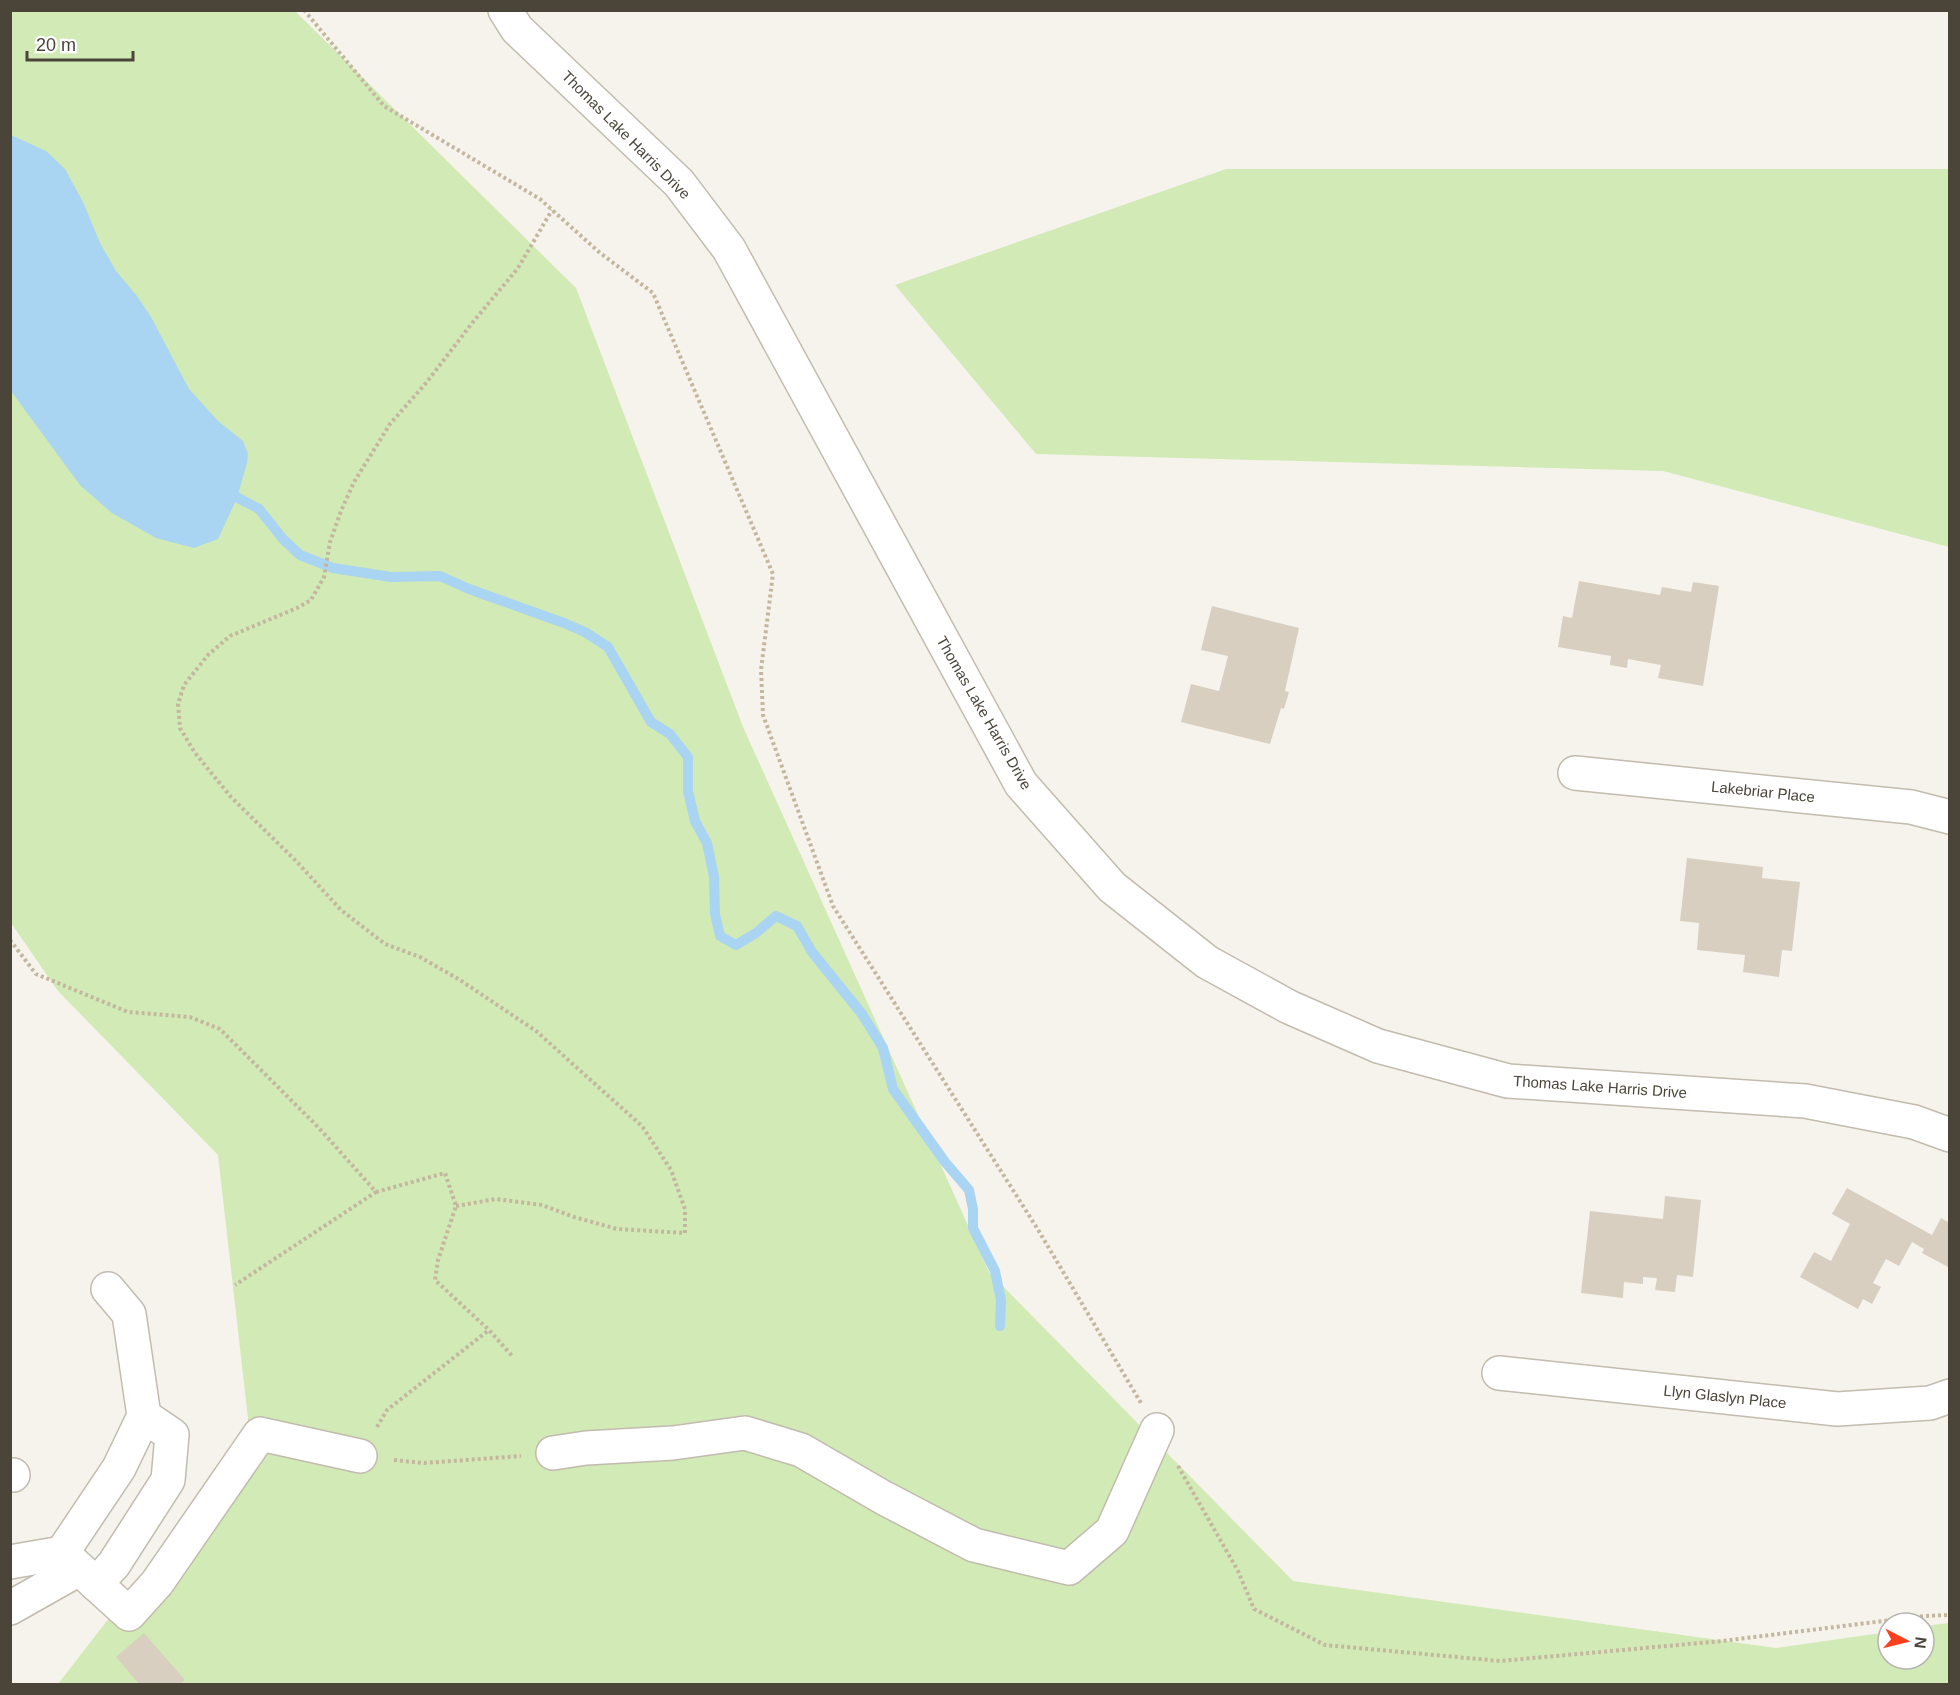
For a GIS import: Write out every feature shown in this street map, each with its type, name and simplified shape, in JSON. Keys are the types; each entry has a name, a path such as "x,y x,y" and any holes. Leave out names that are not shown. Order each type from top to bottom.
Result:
{"street":[{"name":"Thomas Lake Harris Drive","path":"505,10 517,29 680,183 729,249 1021,784 1112,887 1207,962 1289,1007 1378,1046 1508,1081 1805,1101 1914,1122 1950,1135"},
{"name":"Lakebriar Place","path":"1575,773 1911,807 1950,817"},
{"path":"10,1608 79,1569 119,1468 144,1416 129,1314 108,1290"},
{"name":"Llyn Glaslyn Place","path":"1499,1373 1837,1409 1930,1403 1950,1396"},
{"path":"10,1562 79,1569 114,1564 168,1480 172,1435 144,1416"},
{"path":"553,1453 673,1443 745,1433 801,1450 884,1498 974,1545 1069,1568 1112,1531 1157,1430"},
{"path":"79,1569 129,1614 157,1583 260,1434 360,1456"}],"path":[{"path":"304,10 384,105 540,199 599,252 653,293 774,573 760,669 763,715 833,906 1037,1228 1238,1571 1254,1609 1325,1645 1500,1661 1711,1642 1924,1616 1950,1615"},
{"path":"456,1206 496,1198 542,1205 617,1229 685,1233 685,1209 671,1170 642,1126 536,1031 450,974 420,957 385,944 341,910 296,861 231,797 195,753 180,728 178,705 184,685 208,655 230,636 311,600 324,577 330,542 341,511 354,483 390,424 426,384 518,268 552,210"},
{"path":"10,940 36,974 128,1012 190,1017 220,1029 319,1128 376,1192"},
{"path":"236,1285 376,1192 445,1173 456,1206 438,1260 435,1280 489,1330 513,1357"},
{"path":"489,1330 387,1410 360,1456 424,1463 553,1453"}],"green space":[{"path":"10,11 295,11 576,288 743,727 989,1272 1293,1581 1776,1648 1876,1634 1876,1671 1936,1671 1936,1625 1949,1623 1949,1684 58,1684 250,1436 218,1155 58,991 11,923"},
{"path":"1226,169 1949,169 1949,547 1663,471 1036,454 895,285"}],"water":[{"path":"11,135 46,151 65,169 83,202 100,243 116,271 151,317 189,389 218,421 243,441 248,454 247,463 237,498 218,539 194,548 156,538 112,513 80,485 11,391"}],"building":[{"path":"1579,581 1660,595 1662,587 1691,592 1693,582 1719,586 1703,686 1658,678 1661,665 1628,659 1627,668 1610,665 1611,656 1558,647 1563,616 1572,618"},
{"path":"1212,606 1299,628 1285,691 1289,692 1284,709 1281,708 1270,744 1181,722 1191,684 1219,691 1228,656 1201,650"},
{"path":"1687,858 1763,867 1762,878 1800,882 1792,951 1782,950 1779,977 1743,972 1745,955 1697,950 1699,923 1680,921"},
{"path":"1847,1188 1932,1235 1941,1218 1950,1223 1950,1268 1922,1253 1924,1249 1912,1242 1899,1266 1886,1259 1873,1283 1881,1287 1872,1304 1863,1299 1858,1309 1800,1277 1814,1252 1831,1261 1850,1224 1832,1214"},
{"path":"1665,1196 1701,1200 1693,1277 1677,1275 1675,1292 1655,1290 1657,1278 1643,1277 1643,1284 1624,1282 1623,1298 1581,1293 1590,1211 1663,1219"},
{"path":"144,1633 185,1680 180,1684 139,1684 116,1657"}],"waterway":[{"path":"227,492 259,509 283,539 300,555 333,568 391,577 440,576 469,589 564,623 585,632 608,647 651,722 670,734 688,757 688,791 695,821 707,843 714,877 715,914 720,936 736,945 756,933 776,916 797,926 812,952 862,1014 883,1048 893,1089 945,1162 969,1190 973,1209 973,1228 995,1271 1001,1300 1000,1326"}]}
